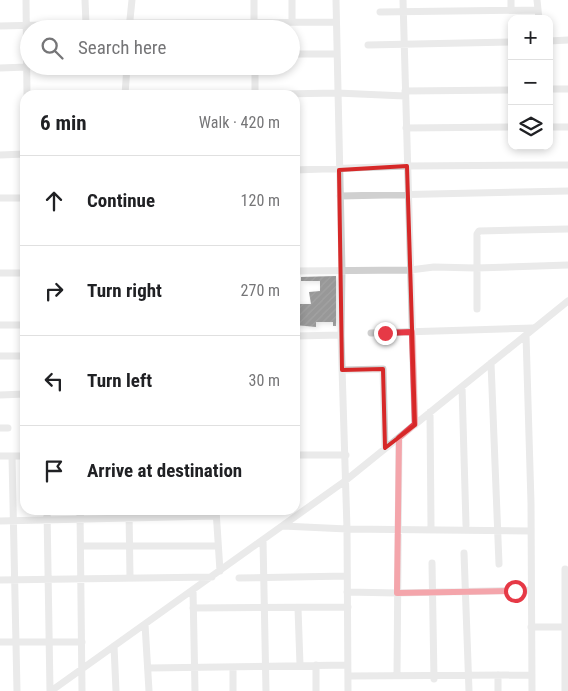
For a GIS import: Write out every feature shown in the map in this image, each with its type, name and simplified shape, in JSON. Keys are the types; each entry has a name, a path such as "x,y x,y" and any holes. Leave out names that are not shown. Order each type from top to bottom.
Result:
{"street":[{"path":"26,0 26,20"},
{"path":"85,0 86,20"},
{"path":"130,20 132,0"},
{"path":"254,0 254,20"},
{"path":"292,0 292,20"},
{"path":"336,0 342,271 341,335 346,455 348,691"},
{"path":"403,0 415,424"},
{"path":"511,0 511,10"},
{"path":"538,0 539,15"},
{"path":"380,12 538,10"},
{"path":"300,22 336,22"},
{"path":"0,26 20,25"},
{"path":"553,41 568,40"},
{"path":"368,44 508,42"},
{"path":"300,54 336,54"},
{"path":"0,68 20,64"},
{"path":"27,75 27,90"},
{"path":"125,90 126,75"},
{"path":"255,75 256,90"},
{"path":"553,89 568,89"},
{"path":"300,94 508,90"},
{"path":"406,128 508,127"},
{"path":"553,127 568,127"},
{"path":"0,154 20,154"},
{"path":"300,170 407,166 568,165"},
{"path":"340,196 568,191"},
{"path":"0,198 20,198"},
{"path":"477,309 476,268 477,234 479,231 568,230"},
{"path":"300,271 568,265"},
{"path":"0,273 20,273"},
{"path":"300,513 345,481 568,301"},
{"path":"0,325 20,325"},
{"path":"371,333 534,328"},
{"path":"300,336 341,335"},
{"path":"526,335 531,531 532,691"},
{"path":"0,356 20,356"},
{"path":"491,363 499,564"},
{"path":"342,370 383,370 385,448"},
{"path":"462,386 466,525"},
{"path":"0,395 20,394"},
{"path":"430,412 432,526"},
{"path":"396,675 399,438"},
{"path":"300,455 346,455"},
{"path":"0,456 20,456"},
{"path":"12,456 17,691"},
{"path":"47,515 50,691"},
{"path":"0,521 117,515"},
{"path":"129,515 130,578"},
{"path":"216,515 220,571"},
{"path":"50,691 297,515"},
{"path":"80,518 82,691"},
{"path":"282,526 347,529 531,531"},
{"path":"263,540 266,691"},
{"path":"81,546 218,546"},
{"path":"464,553 469,691"},
{"path":"432,563 434,677"},
{"path":"565,569 567,627 565,691"},
{"path":"239,578 347,576"},
{"path":"0,580 212,577"},
{"path":"193,590 195,691"},
{"path":"348,592 397,593 531,590"},
{"path":"193,608 348,607"},
{"path":"298,608 300,665"},
{"path":"145,624 149,691"},
{"path":"531,627 567,627"},
{"path":"0,642 82,642"},
{"path":"114,646 116,691"},
{"path":"316,665 316,691"},
{"path":"149,668 347,665"},
{"path":"233,667 233,691"},
{"path":"498,675 498,691"},
{"path":"348,676 532,675"}],"highlighted area":[{"path":"407,166 415,425 385,448 383,369 342,370 339,170"}],"building":[{"path":"336,276 336,326 333,326 333,322 316,322 316,327 300,325 300,304 311,304 309,292 320,291 320,281 301,281 301,277"}],"route":[{"path":"385,333 412,332 415,424 399,438 397,593 515,591"}]}
